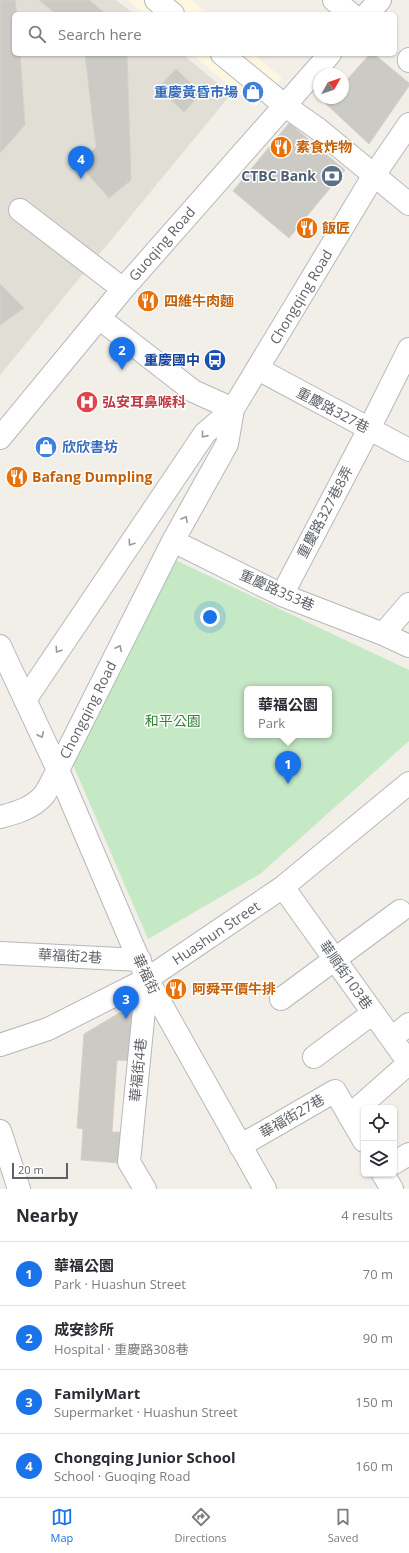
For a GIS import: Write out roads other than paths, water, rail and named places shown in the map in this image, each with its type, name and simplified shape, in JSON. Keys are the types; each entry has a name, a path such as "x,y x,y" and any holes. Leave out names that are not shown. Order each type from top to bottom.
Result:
{"street":[{"path":"156,0 171,12"},
{"path":"334,0 349,12"},
{"path":"369,12 380,0"},
{"path":"224,56 284,105 318,128 409,204"},
{"name":"Guoqing Road","path":"0,438 123,289 328,56"},
{"name":"Chongqing Road","path":"58,770 25,700 205,433 233,409 374,175 409,124"},
{"path":"20,210 123,289"},
{"path":"100,318 193,391 233,409"},
{"name":"重慶路327巷8弄","path":"282,595 409,349"},
{"name":"重慶路327巷","path":"258,369 409,450"},
{"name":"Chongqing Road","path":"58,770 173,541 227,444 233,409"},
{"name":"重慶路353巷","path":"173,541 282,595 383,634 409,646"},
{"path":"383,634 409,604"},
{"path":"0,646 25,700"},
{"path":"0,817 20,811 33,804 44,795 58,770"},
{"name":"華福街","path":"58,770 143,969 265,1189"},
{"name":"Huashun Street","path":"0,1045 48,1029 143,969 283,887 409,783"},
{"name":"華順街103巷","path":"283,887 409,1063"},
{"path":"281,999 399,911"},
{"name":"華福街2巷","path":"0,953 143,969"},
{"name":"華福街4巷","path":"143,969 129,1162 145,1189"},
{"path":"314,1057 373,1013"},
{"path":"392,1038 409,1024"},
{"path":"350,1116 409,1063"},
{"name":"華福街27巷","path":"240,1146 335,1091 361,1136"},
{"path":"0,1131 19,1189"},
{"path":"397,1161 409,1154"},
{"path":"385,1177 392,1189"}],"place":[{"name":"重慶黃昏市場","path":"253,92"},
{"name":"素食炸物","path":"281,147"},
{"name":"CTBC Bank","path":"332,176"},
{"name":"Chongqing Junior School","path":"81,179"},
{"name":"飯匠","path":"307,228"},
{"name":"四維牛肉麵","path":"148,301"},
{"name":"重慶國中","path":"215,360"},
{"name":"成安診所","path":"122,370"},
{"name":"弘安耳鼻喉科","path":"87,402"},
{"name":"欣欣書坊","path":"46,447"},
{"name":"Bafang Dumpling","path":"17,477"},
{"name":"華福公園","path":"288,784"},
{"name":"阿舜平價牛排","path":"176,989"},
{"name":"FamilyMart","path":"126,1019"}],"park label":[{"name":"和平公園","path":"173,721"}]}
